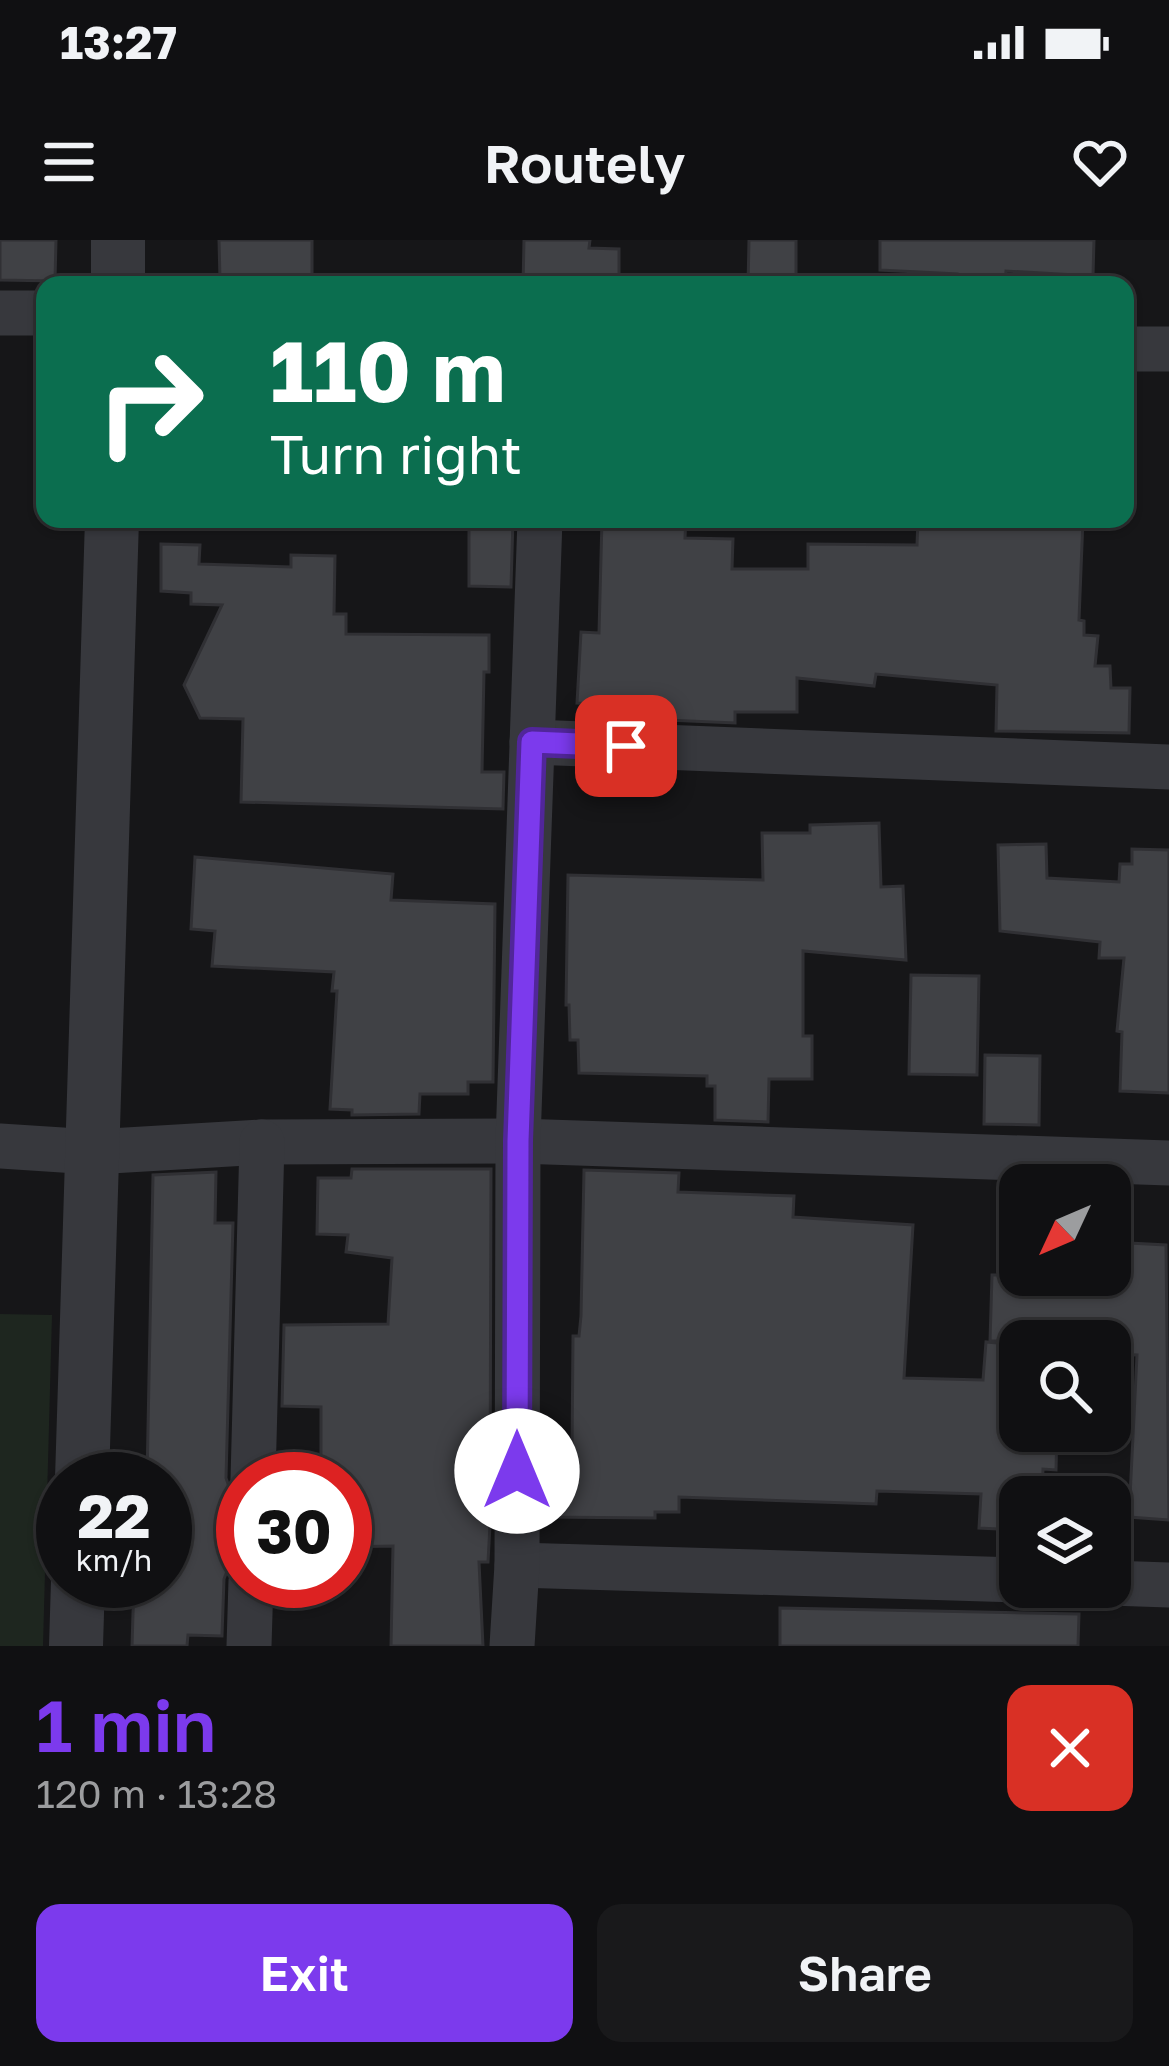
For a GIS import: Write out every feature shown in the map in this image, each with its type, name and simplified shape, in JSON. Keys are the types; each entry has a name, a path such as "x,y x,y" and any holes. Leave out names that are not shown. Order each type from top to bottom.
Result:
{"street":[{"path":"118,240 118,276"},
{"path":"0,313 36,313"},
{"path":"1134,349 1169,349"},
{"path":"83,1452 112,528"},
{"path":"512,1646 517,1565 518,1141 540,528"},
{"path":"532,742 1169,767"},
{"path":"0,1145 93,1152 262,1142 518,1141 1169,1163"},
{"path":"255,1452 262,1142"},
{"path":"517,1565 999,1579"},
{"path":"1131,1584 1169,1585"},
{"path":"76,1646 77,1608"},
{"path":"249,1646 250,1608"}],"shaded area":[{"path":"0,1314 52,1315 48,1452 36,1452 36,1608 44,1608 43,1646 0,1646"}],"building":[{"path":"0,240 56,240 55,276 0,280"},
{"path":"219,240 312,240 312,276 220,276"},
{"path":"524,240 590,240 589,248 619,249 619,276 523,276"},
{"path":"749,240 796,240 796,276 748,276"},
{"path":"880,240 1094,240 1093,276 1006,271 1006,276 957,276 880,270"},
{"path":"469,528 513,528 511,587 469,586"},
{"path":"602,528 686,528 685,538 733,539 732,569 808,569 808,544 917,545 918,528 1083,528 1079,620 1084,621 1084,635 1098,636 1095,666 1110,666 1111,688 1130,688 1129,733 996,731 997,685 876,674 874,686 797,678 797,712 735,712 735,723 621,718 622,705 577,703 581,632 599,633"},
{"path":"161,544 200,545 199,564 291,567 291,555 335,556 334,614 346,614 346,634 489,635 482,772 504,772 503,809 241,802 243,719 200,718 184,685 222,605 191,604 191,593 161,591"},
{"path":"879,823 881,887 903,886 906,960 803,951 803,1036 812,1036 812,1079 769,1079 768,1122 715,1120 715,1086 707,1086 707,1076 579,1073 578,1040 570,1040 566,1005 568,875 763,880 762,833 810,833 810,825"},
{"path":"1046,844 1047,878 1119,882 1120,864 1132,864 1132,849 1169,850 1169,1093 1120,1091 1122,1032 1117,1031 1124,958 1099,958 1100,942 1000,931 998,845"},
{"path":"195,857 393,874 391,900 495,904 493,1082 468,1082 468,1094 420,1094 419,1114 352,1115 352,1110 330,1109 334,972 212,966 215,931 191,929"},
{"path":"911,975 979,976 977,1075 909,1074"},
{"path":"985,1055 1040,1056 1039,1125 984,1124"},
{"path":"352,1169 491,1169 490,1525 488,1562 479,1562 483,1646 391,1646 393,1546 372,1546 372,1452 321,1452 321,1407 282,1406 284,1325 388,1324 392,1258 346,1252 348,1235 317,1234 318,1178 351,1178"},
{"path":"584,1170 679,1173 678,1192 794,1196 793,1217 913,1225 904,1378 983,1380 986,1342 999,1343 999,1452 1056,1452 1056,1470 1043,1469 1043,1476 999,1476 999,1529 979,1528 981,1494 877,1491 876,1504 679,1497 679,1512 655,1512 655,1518 544,1517 544,1451 572,1452 573,1336 579,1336"},
{"path":"216,1172 215,1223 233,1223 227,1452 216,1452 216,1608 223,1608 222,1636 188,1635 187,1646 132,1646 133,1608 192,1608 192,1452 148,1452 153,1175"},
{"path":"1131,1243 1166,1245 1169,1520 1131,1517 1137,1355 1131,1355 1131,1320 999,1320 999,1341 990,1341 992,1275 999,1275 999,1296 1131,1296"},
{"path":"780,1608 1079,1614 1078,1646 780,1646"}],"route":[{"path":"517,1471 518,1141 532,742 626,746"}]}
